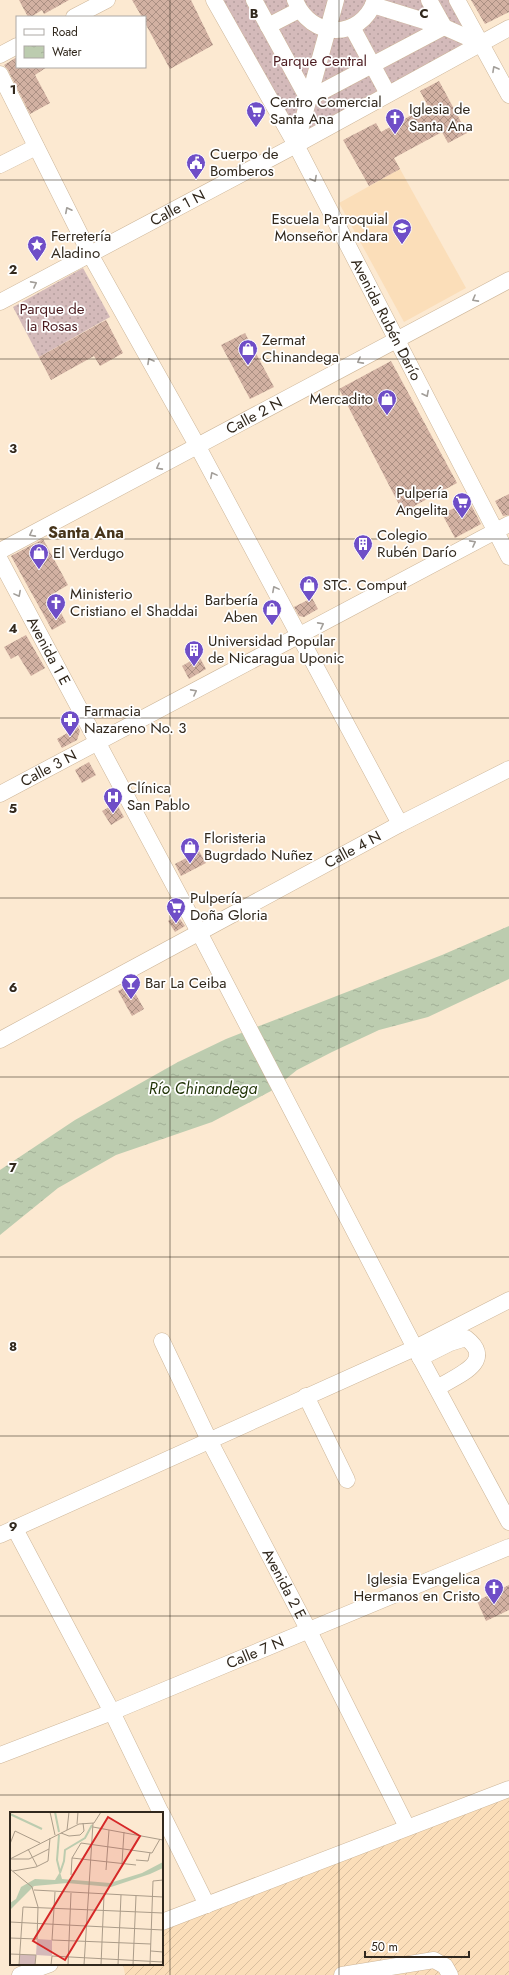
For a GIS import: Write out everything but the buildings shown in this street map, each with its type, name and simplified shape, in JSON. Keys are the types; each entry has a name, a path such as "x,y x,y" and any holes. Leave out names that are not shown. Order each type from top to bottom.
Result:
{"street":[{"path":"76,16 107,0"},
{"name":"Avenida Rubén Darío","path":"214,0 296,145 398,340 502,528 509,557"},
{"path":"254,0 308,99"},
{"path":"296,145 336,0"},
{"path":"429,0 444,27"},
{"path":"457,0 509,95"},
{"path":"268,26 297,5 307,20 319,27 327,30 345,29 358,24 368,14 374,2 444,27 480,43"},
{"path":"352,26 388,94"},
{"path":"308,99 444,27"},
{"name":"Calle 1 N","path":"0,302 296,145 509,28"},
{"path":"0,55 16,47"},
{"path":"0,74 90,254 198,447 400,824"},
{"path":"0,165 36,147"},
{"name":"Calle 2 N","path":"0,551 198,447 509,280"},
{"name":"Calle 3 N","path":"0,794 502,528"},
{"name":"Avenida 1 E","path":"0,560 200,934 300,1129 509,1522"},
{"name":"Calle 4 N","path":"1,1036 200,934 400,824 509,769"},
{"path":"418,1353 509,1300"},
{"path":"0,1535 306,1396 418,1353 466,1338 474,1344 478,1352 478,1360 472,1366 437,1388"},
{"name":"Avenida 2 E","path":"162,1341 209,1440 309,1631 407,1827"},
{"path":"306,1396 346,1480"},
{"path":"15,1529 112,1712 161,1812"},
{"name":"Calle 7 N","path":"0,1755 112,1712 509,1547"},
{"path":"163,1922 509,1789"},
{"path":"163,1816 207,1905"},
{"path":"342,1975 434,1960 445,1966 450,1975"},
{"path":"20,1975 47,1965"}],"shaded area":[{"name":"Escuela Parroquial Monseñor Andara","path":"400,169 466,288 404,322 339,203"},
{"path":"509,1793 509,1975 125,1975 123,1965 163,1965 163,1926"}],"green space":[{"name":"Parque Central","path":"214,0 457,0 480,43 296,145"},
{"name":"Parque de la Rosas","path":"83,268 110,317 39,357 13,307"}],"water":[{"name":"Río Chinandega","path":"509,926 509,979 428,1017 379,1030 332,1052 297,1070 271,1091 212,1122 116,1155 58,1188 0,1235 0,1170 75,1120 178,1062 226,1039 442,955"}],"place":[{"name":"Centro Comercial Santa Ana","path":"256,128"},
{"name":"Iglesia de Santa Ana","path":"395,135"},
{"name":"Cuerpo de Bomberos","path":"196,180"},
{"name":"Escuela Parroquial Monseñor Andara","path":"402,245"},
{"name":"Ferretería Aladino","path":"37,262"},
{"name":"Zermat Chinandega","path":"248,366"},
{"name":"Mercadito","path":"387,416"},
{"name":"Pulpería Angelita","path":"462,519"},
{"name":"Colegio Rubén Darío","path":"363,561"},
{"name":"El Verdugo","path":"39,570"},
{"name":"STC. Comput","path":"309,602"},
{"name":"Ministerio Cristiano el Shaddai","path":"56,620"},
{"name":"Barbería Aben","path":"272,626"},
{"name":"Universidad Popular de Nicaragua Uponic","path":"194,667"},
{"name":"Farmacia Nazareno No. 3","path":"70,737"},
{"name":"Clínica San Pablo","path":"113,814"},
{"name":"Floristeria Bugrdado Nuñez","path":"190,864"},
{"name":"Pulpería Doña Gloria","path":"176,924"},
{"name":"Bar La Ceiba","path":"131,1000"},
{"name":"Iglesia Evangelica Hermanos en Cristo","path":"494,1605"}],"district":[{"name":"Santa Ana","path":"86,532"}]}
